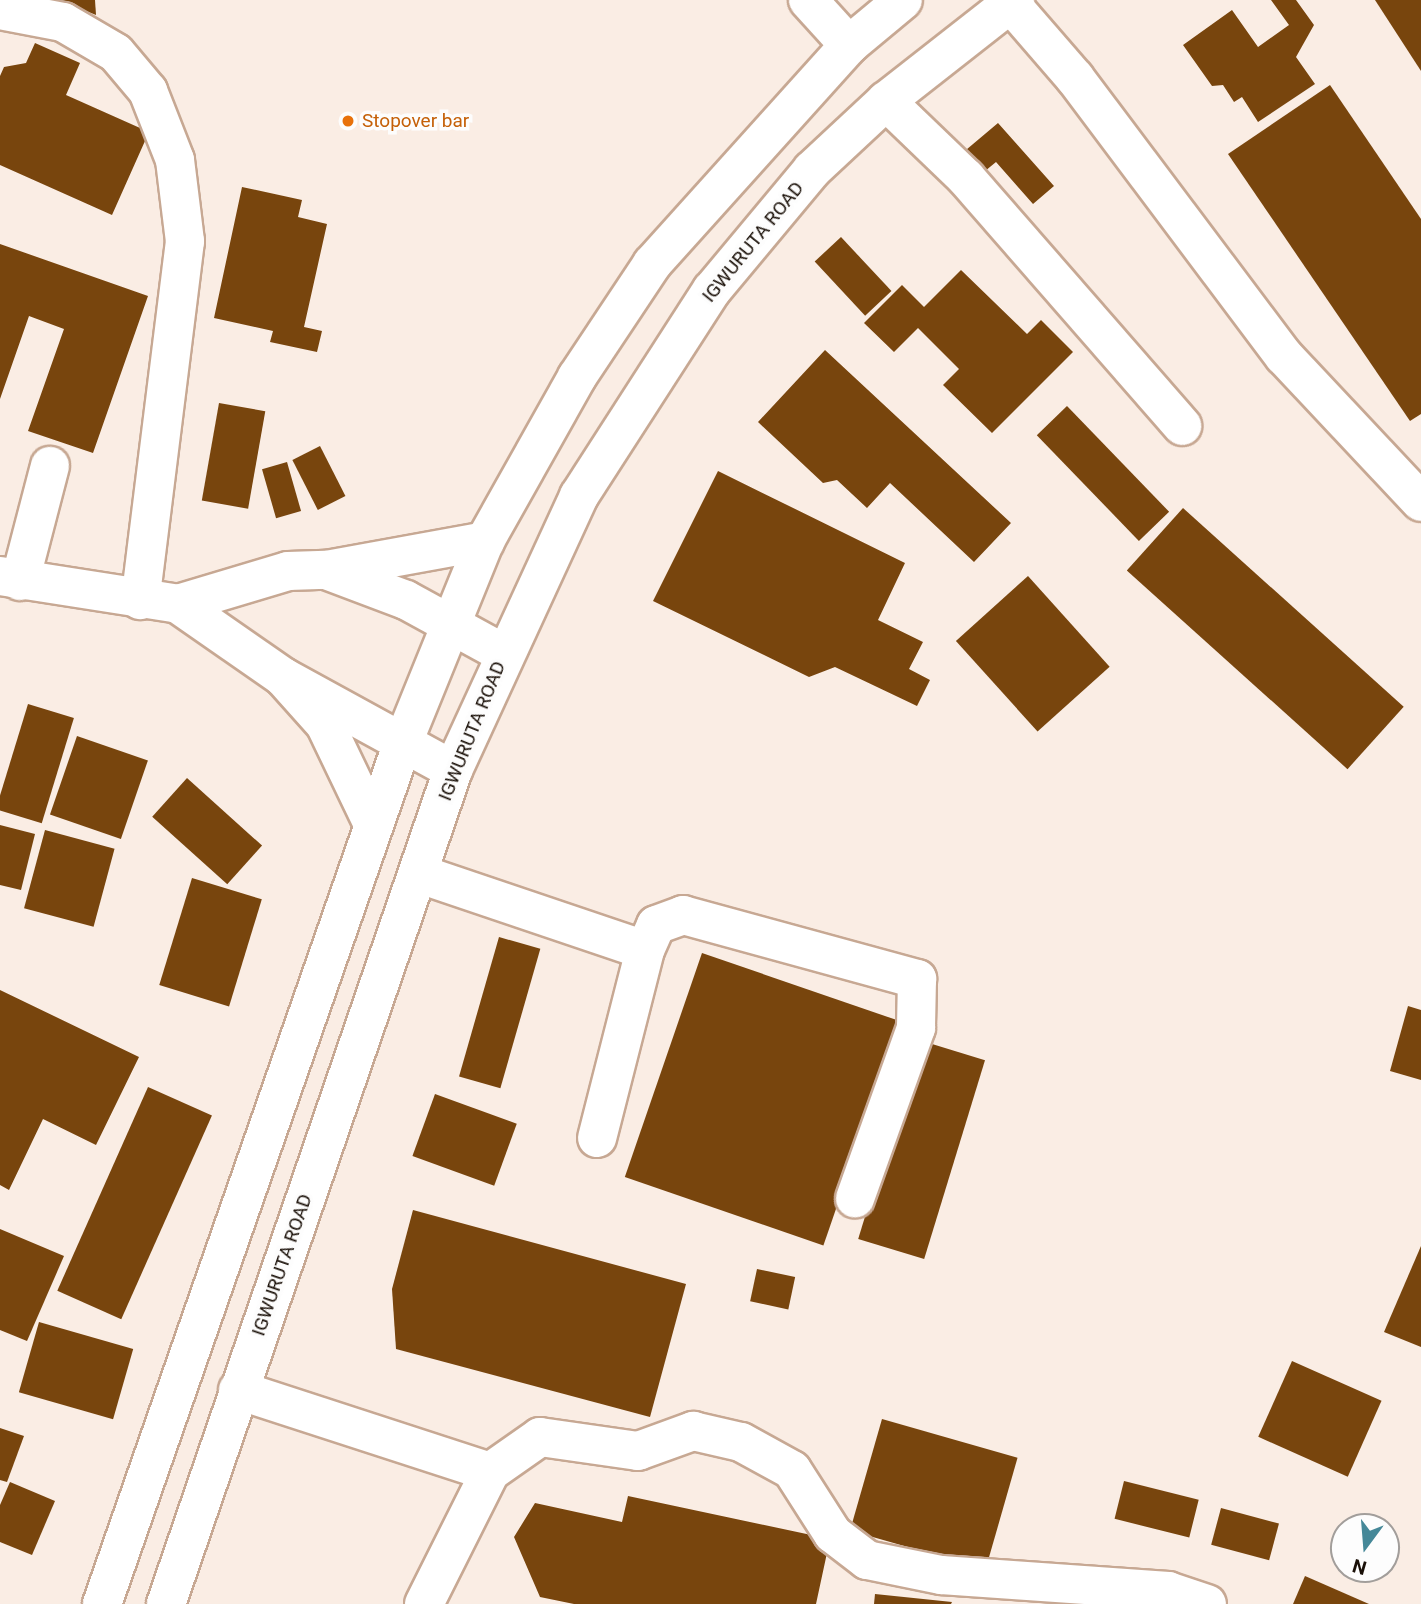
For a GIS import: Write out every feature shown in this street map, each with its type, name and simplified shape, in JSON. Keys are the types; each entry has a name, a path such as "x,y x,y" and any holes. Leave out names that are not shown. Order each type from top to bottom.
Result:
{"main road":[{"path":"808,0 849,45"},
{"path":"102,1604 373,824 450,622 485,541 577,377 652,264 849,45 903,0"},
{"path":"1012,2 1074,78 1284,356 1421,502"},
{"name":"IGWURUTA ROAD","path":"166,1604 238,1390 420,874 453,770 503,653 579,496 666,355 812,170 886,101 1012,2"},
{"path":"0,10 63,22 116,53 148,91 175,160 186,241 140,600"},
{"path":"886,101 975,188 1182,426"},
{"path":"50,466 10,578 177,604 288,571 326,570 485,541"},
{"path":"326,570 450,622 503,653"},
{"path":"177,604 283,677 402,745 453,770"},
{"path":"283,677 325,724 373,824"},
{"path":"420,874 645,950"},
{"path":"597,1138 645,950 656,925 683,915 917,979 916,1028 855,1198"},
{"path":"238,1390 490,1472"},
{"path":"424,1604 490,1472 540,1437 638,1451 693,1431 741,1442 792,1470 833,1534 867,1560 942,1575 1168,1591 1207,1604"}],"building":[{"path":"59,0 95,0 96,15"},
{"path":"1271,0 1296,0 1314,25 1296,57 1315,84 1258,122 1242,97 1234,102 1223,85 1212,86 1183,45 1232,10 1258,47 1289,25"},
{"path":"1375,0 1421,0 1421,71"},
{"path":"35,43 80,63 66,95 149,132 112,215 0,165 0,76 4,67 26,63"},
{"path":"1330,85 1421,219 1421,414 1410,421 1228,154"},
{"path":"998,123 1054,186 1033,204 996,162 979,176 960,155"},
{"path":"242,187 302,200 298,217 327,224 304,327 322,331 317,352 270,342 273,331 214,318"},
{"path":"841,237 891,291 865,316 815,262"},
{"path":"0,244 148,296 93,453 28,431 64,329 29,316 0,399"},
{"path":"961,270 1027,334 1041,320 1073,352 992,433 943,385 959,369 918,328 894,352 864,323 902,285 924,307"},
{"path":"825,350 1011,523 974,562 890,483 867,508 837,480 823,483 758,422"},
{"path":"219,403 265,411 248,509 202,500"},
{"path":"1067,406 1169,512 1139,541 1037,435"},
{"path":"320,446 345,496 318,510 292,460"},
{"path":"287,462 301,511 276,518 262,469"},
{"path":"718,471 905,563 878,620 923,642 909,669 930,680 917,706 835,667 809,677 653,601"},
{"path":"1183,508 1404,707 1348,769 1127,570"},
{"path":"1028,576 1110,667 1038,732 956,641"},
{"path":"28,704 74,718 42,823 0,810 0,796"},
{"path":"77,736 148,760 121,839 50,814"},
{"path":"187,778 262,846 227,884 152,817"},
{"path":"0,825 35,834 21,890 0,885"},
{"path":"45,830 115,849 94,927 24,908"},
{"path":"192,878 262,899 229,1006 159,985"},
{"path":"499,937 540,949 500,1088 459,1076"},
{"path":"702,953 901,1021 823,1245 625,1177"},
{"path":"0,990 139,1057 96,1145 43,1119 9,1190 0,1185"},
{"path":"1408,1006 1421,1010 1421,1080 1390,1071"},
{"path":"919,1040 985,1060 924,1259 858,1239"},
{"path":"148,1087 212,1115 121,1319 57,1291"},
{"path":"435,1094 517,1124 494,1186 412,1156"},
{"path":"413,1210 686,1284 650,1417 396,1349 392,1289"},
{"path":"0,1229 64,1256 27,1341 0,1330"},
{"path":"1421,1246 1421,1347 1384,1332"},
{"path":"757,1269 795,1277 788,1309 750,1301"},
{"path":"39,1322 133,1349 113,1419 19,1392"},
{"path":"1292,1361 1382,1401 1348,1477 1258,1437"},
{"path":"882,1419 1018,1458 986,1569 850,1531"},
{"path":"0,1428 24,1436 7,1482 0,1480"},
{"path":"1124,1481 1199,1500 1189,1537 1115,1519"},
{"path":"10,1482 55,1501 32,1555 0,1542 0,1505"},
{"path":"628,1496 830,1539 816,1604 574,1604 540,1597 514,1537 535,1503 622,1522"},
{"path":"1221,1508 1279,1524 1269,1560 1211,1545"},
{"path":"1305,1576 1369,1604 1293,1604"},
{"path":"875,1594 952,1602 874,1604"}],"place":[{"name":"Stopover bar","path":"348,121"}]}
